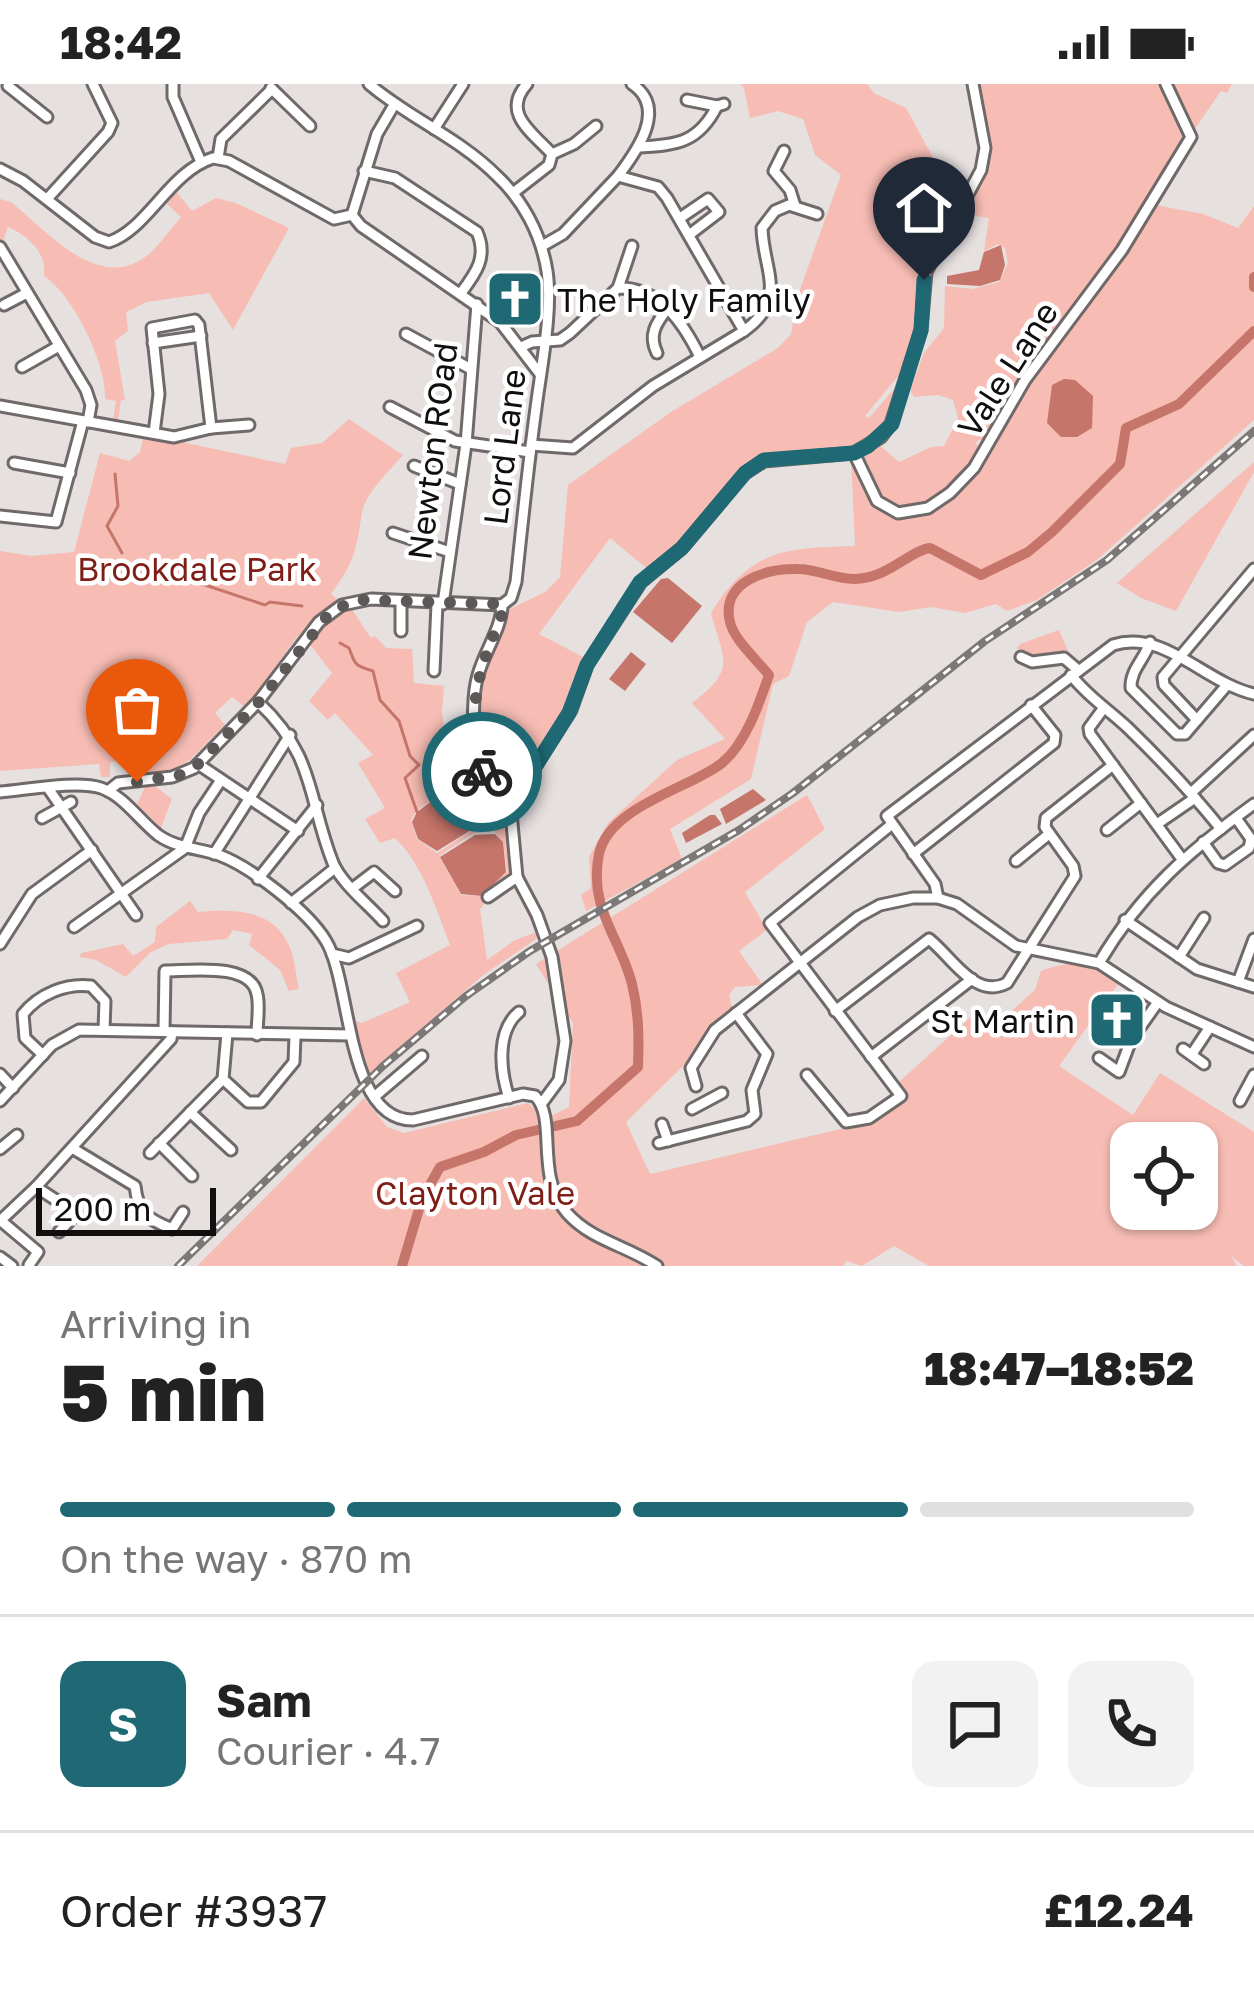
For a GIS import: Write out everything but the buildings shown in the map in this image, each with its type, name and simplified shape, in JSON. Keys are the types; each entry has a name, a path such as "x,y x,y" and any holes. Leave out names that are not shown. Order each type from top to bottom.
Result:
{"street":[{"path":"47,199 112,123 93,84"},
{"path":"172,84 201,163"},
{"name":"Lord Lane","path":"369,84 394,105 464,147 512,193 542,246 548,277 543,342 516,582 511,598 502,604 477,676 472,717 483,780 499,806 511,813"},
{"path":"527,84 515,104 516,116 552,154"},
{"path":"542,246 563,234 640,147 649,116 640,90 632,84"},
{"path":"542,1103 560,1079 565,1041 551,957 517,877 514,800 571,710 587,665 640,582 682,548 725,495 758,463 854,453 881,436 898,412 921,330 926,272 981,170 985,148 973,84"},
{"name":"Vale Lane","path":"854,453 877,501 898,513 928,508 974,468 1025,380 1121,250 1192,134 1166,84"},
{"path":"0,97 9,85 47,117"},
{"path":"434,129 460,85"},
{"path":"218,158 220,139 269,86 310,126"},
{"path":"640,147 685,143 702,131 720,105 686,100"},
{"path":"352,215 381,126 394,105"},
{"path":"552,154 596,126"},
{"path":"784,151 774,171 790,190 795,206"},
{"path":"512,193 549,165 552,154"},
{"path":"0,169 95,237 109,242 201,163 218,158 334,219 352,215"},
{"path":"364,171 395,178 476,232 483,254 461,293"},
{"path":"619,176 658,187 744,331"},
{"path":"680,218 708,199 719,212 689,235"},
{"path":"390,406 466,444 573,448 653,386 744,331 762,313 771,290 762,228 775,211 795,206 817,214"},
{"path":"352,215 361,226 500,322 540,374"},
{"path":"521,347 570,334 618,288 632,246"},
{"path":"0,248 89,397 58,520 49,524 0,516"},
{"path":"618,288 636,287 652,293 668,308 700,357"},
{"path":"4,305 27,292"},
{"name":"Newton ROad","path":"434,671 466,444 477,304"},
{"path":"657,353 652,343 655,324 668,308"},
{"path":"154,433 159,394 151,331 155,325 195,320 211,428"},
{"path":"406,334 471,369"},
{"path":"153,343 201,336"},
{"path":"22,367 59,346"},
{"path":"0,406 174,437 249,425"},
{"path":"14,463 70,473"},
{"path":"414,466 460,484"},
{"path":"393,533 450,552"},
{"path":"1197,720 1164,685 1163,677 1253,574"},
{"path":"108,791 118,783 180,775 198,764 259,702 332,610 360,600 502,604"},
{"path":"400,601 400,631"},
{"path":"1150,642 1130,674 1130,688 1178,734 1185,734 1227,685"},
{"path":"938,898 935,884 886,818 890,812 1113,645 1150,642 1227,685 1254,694"},
{"path":"1022,657 1031,662 1064,658 1091,701 1123,723 1221,829"},
{"path":"259,702 301,754 334,868 383,921"},
{"path":"914,854 1054,742 1055,735 1031,705"},
{"path":"1103,709 1089,728 1183,859"},
{"path":"214,854 290,735"},
{"path":"1157,824 1254,736"},
{"path":"198,764 298,831"},
{"path":"835,1011 929,940 981,987 1001,987 1014,975 1076,876 1044,824 1048,815 1112,765"},
{"path":"74,927 185,848 199,813 221,780"},
{"path":"127,806 137,782"},
{"path":"0,792 94,786 108,791 161,837 214,854 258,879 291,903 323,936 332,954 350,1035 385,1112 404,1120 427,1118 529,1094 542,1103 550,1186 562,1209 593,1237 657,1266"},
{"path":"48,788 66,804 136,915"},
{"path":"1107,830 1141,803"},
{"path":"42,818 66,804"},
{"path":"1099,963 1145,894 1254,805"},
{"path":"258,879 317,806"},
{"path":"1203,842 1225,865 1250,848 1251,839 1236,818"},
{"path":"807,1075 846,1122 869,1118 901,1096 770,920 891,825"},
{"path":"1016,861 1049,834"},
{"path":"2,937 37,888 92,850"},
{"path":"291,903 334,868"},
{"path":"352,888 374,872 395,891"},
{"path":"488,897 517,877"},
{"path":"696,1086 691,1068 715,1030 869,910 913,898 938,898 972,913 1016,946 1099,963 1158,1002 1254,1047"},
{"path":"1179,957 1204,917"},
{"path":"1125,920 1197,969 1254,987"},
{"path":"332,954 350,957 417,926"},
{"path":"1238,982 1254,939"},
{"path":"29,1265 38,1252 0,1221 171,1039 166,970 238,973 250,979 257,994 257,1035"},
{"path":"871,1057 972,980"},
{"path":"43,1054 25,1038 23,1014 55,991 91,986 105,1001 104,1030"},
{"path":"1100,1058 1119,1072 1131,1040 1158,1002"},
{"path":"509,1098 502,1074 505,1029 519,1012"},
{"path":"662,1124 663,1142 747,1121 755,1114 752,1090 767,1054 736,1013"},
{"path":"1204,1064 1188,1051 1210,1028"},
{"path":"0,1101 68,1034 104,1030 350,1035"},
{"path":"150,1153 223,1078 226,1033"},
{"path":"223,1078 248,1102 261,1102 294,1062 295,1037"},
{"path":"374,1096 422,1056"},
{"path":"0,1074 13,1088"},
{"path":"1240,1101 1254,1075"},
{"path":"692,1109 722,1094"},
{"path":"190,1112 231,1150"},
{"path":"0,1149 17,1135"},
{"path":"159,1143 191,1176"},
{"path":"72,1148 135,1186 146,1219 172,1229 183,1212"},
{"path":"36,1187 73,1206 76,1214 58,1232"},
{"path":"0,1257 12,1266"}],"green space":[{"path":"740,84 867,84 874,93 906,108 954,196 961,198 919,279 919,327 900,374 865,416 869,418 900,382 884,429 849,452 756,460 718,495 679,548 650,571 610,538 539,634 587,659 568,708 520,777 507,808 521,889 542,935 482,976 370,1074 353,1020 362,1023 410,1002 396,973 450,945 413,861 395,838 380,843 365,819 385,808 358,763 373,755 335,713 328,720 309,701 332,673 308,642 332,615 349,605 371,638 375,636 386,648 412,649 414,683 444,686 442,712 452,793 476,787 483,680 508,610 545,592 560,577 568,485 671,412 778,348 791,334 798,295 841,175 815,155 803,119 778,111 750,118","holes":["437,796 471,818 476,828 437,853 417,839 411,820","494,831 503,842 507,871 482,896 461,895 439,856 474,833","516,889 538,936 534,933 515,940 487,960 480,909 494,894"]},
{"path":"975,84 1164,84 1190,138 985,446 979,439 976,443 981,452 967,471 933,499 898,507 882,499 869,483 860,456 878,444 899,462 944,446 958,418 953,400 938,395 914,397 910,389 924,353 944,328 945,286 972,289 999,282 1008,263 1005,248 998,244 984,251 989,218 962,214 985,151"},
{"path":"1168,84 1232,84 1227,93 1221,91 1194,130"},
{"path":"174,189 192,211 216,198 289,228 233,330 209,293 147,302 126,312 128,331 115,341 125,400 121,400 118,421 113,420 116,401 105,399 94,350 77,314 44,276 39,252 8,227 2,244 0,199 11,202 76,255 112,267 131,265 162,241 181,217 163,200"},
{"path":"1155,205 1203,214 1238,228 1254,206 1254,420 1098,559 1037,600 1007,611 996,604 965,613 931,607 899,612 833,602 807,622 789,676 773,684 751,779 670,829 682,859 586,911 581,895 591,888 589,857 608,823 677,760 725,739 692,703 721,672 722,653 711,613 726,592 755,564 771,556 855,546 851,457 872,500 894,516 926,512 967,485 1032,380"},
{"name":"Brookdale Park","path":"349,419 403,455 364,505 353,555 331,594 337,599 296,638 246,708 232,697 215,713 225,725 186,762 167,770 132,776 130,760 110,762 110,777 101,777 99,764 0,771 0,551 32,556 74,552 100,453 129,461 140,452 144,434 285,464 291,448 322,443"},
{"path":"1254,462 1254,472 1176,611 1117,583"},
{"path":"1059,630 1070,655 1033,660 1017,648 1020,644"},
{"path":"155,786 172,799 161,828 137,804 145,787"},
{"name":"Clayton Vale","path":"807,795 825,829 745,892 767,930 739,951 763,985 735,987 729,995 732,1008 714,1022 683,1066 626,1122 650,1174 853,1126 889,1099 900,1081 972,1016 1007,1015 1035,990 1041,971 1081,965 1121,980 1059,1066 1133,1115 1160,1073 1254,1132 1254,1266 1244,1266 1231,1256 1237,1266 929,1266 894,1246 862,1266 846,1261 843,1266 197,1266 364,1098 387,1127 404,1133 528,1103 545,1119 569,1107 573,1023 536,964"},
{"path":"190,901 198,912 252,914 275,926 291,951 299,989 289,991 280,970 249,945 252,934 233,930 227,939 169,944 151,952 126,977 96,960 80,957 123,944 133,956 155,942 156,927"}],"shaded area":[{"path":"1001,245 1005,265 1000,280 980,286 947,284 947,276 979,270 984,252"},
{"path":"1075,380 1093,396 1092,428 1077,437 1061,437 1047,423 1052,385"},
{"path":"668,578 702,606 672,643 633,612 661,579"},
{"path":"631,652 646,664 625,691 609,679"},
{"path":"753,789 766,800 726,824 720,809"},
{"path":"437,797 476,827 437,851 418,839 412,822"},
{"path":"710,815 722,824 686,843 682,833"},
{"path":"495,834 503,842 506,872 482,896 461,894 440,857 475,835"}],"waterway":[{"path":"1254,277 1254,287"},
{"path":"402,1266 422,1199 440,1167 516,1135 577,1121 638,1067 634,994 601,906 599,854 618,823 722,763 745,734 769,675 732,629 729,608 739,587 785,569 866,578 930,548 981,575 1028,552 1120,464 1126,428 1179,404 1254,331"},
{"path":"115,474 118,506 107,526 122,553"},
{"path":"199,583 265,605 302,606"},
{"path":"340,643 349,648 356,664 373,671 380,700 399,721 410,756 419,765 405,778 417,812"}],"railway":[{"path":"178,1266 383,1066 466,996 530,951 739,830 793,793 985,641 1107,560 1254,431"}],"way so far":[{"path":"137,782 180,775 198,764 259,702 319,622 332,610 360,600 502,604 473,699 482,772"}],"place":[{"name":"The Holy Family","path":"515,299"},
{"name":"St Martin","path":"1117,1020"}],"route":[{"path":"482,772 499,806 511,813 532,769 571,710 587,665 640,582 692,538 752,468 770,460 854,453 892,424 921,330 924,280"}]}
